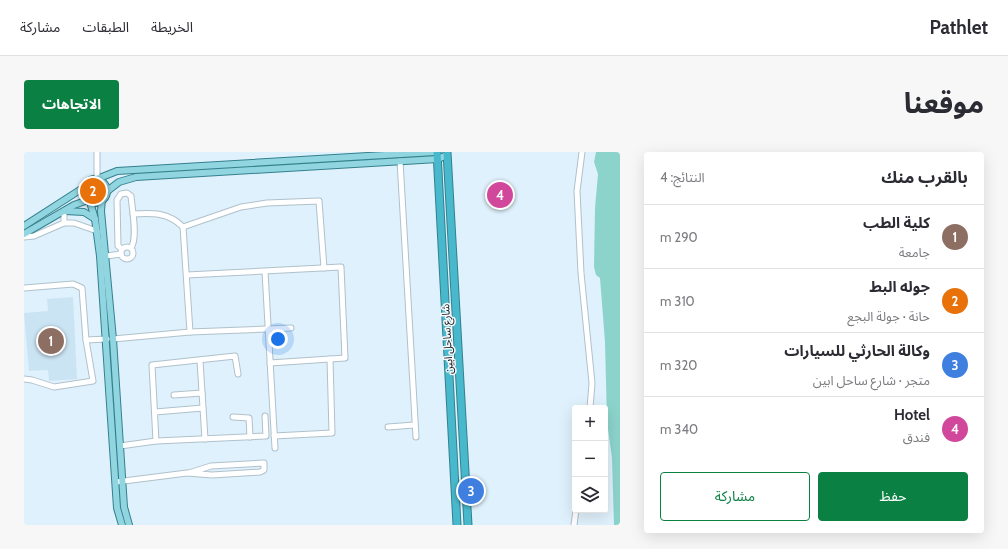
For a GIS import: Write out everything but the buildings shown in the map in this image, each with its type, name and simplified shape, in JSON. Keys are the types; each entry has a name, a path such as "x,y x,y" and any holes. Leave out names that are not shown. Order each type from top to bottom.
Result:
{"highway":[{"name":"شارع ساحل ابين","path":"447,153 468,525"},
{"name":"شارع ساحل ابين","path":"437,154 457,525"}],"main road":[{"path":"24,226 83,188 90,180 117,172 331,162 400,158 447,153"},
{"path":"122,525 117,508 106,256 101,211 102,200 106,192 119,182 136,177 331,162"},
{"path":"97,179 104,184 106,192"},
{"path":"83,188 84,195 89,201 95,219 97,232 110,339 123,480 124,507 129,525"},
{"path":"24,236 79,203 89,201 97,202 102,200"},
{"path":"64,212 84,212 95,219"}],"street":[{"path":"97,152 97,179"},
{"path":"330,152 331,162"},
{"path":"582,152 577,191 581,272 592,383 590,405"},
{"path":"400,158 414,425 416,437"},
{"path":"106,256 122,251 126,247 130,248 134,243 131,196 127,193 121,194 117,200 118,246 122,251 123,258 128,259 132,256 133,252 130,248"},
{"path":"183,227 241,207 267,203 319,202 321,206 324,268"},
{"path":"64,212 64,223"},
{"path":"133,214 161,213 177,221 183,227 190,332"},
{"path":"24,236 34,236 64,223 74,223 97,232"},
{"path":"187,275 341,267 345,358 270,363"},
{"path":"265,272 275,448"},
{"path":"24,288 73,284 82,288 86,340 93,381 54,387 24,379"},
{"path":"86,340 190,332 291,328"},
{"path":"156,441 152,365 200,361 234,356 238,374"},
{"path":"274,436 332,433 330,360"},
{"path":"200,361 205,439"},
{"path":"174,395 202,393"},
{"path":"155,412 203,408"},
{"path":"120,446 156,441 266,436 265,416"},
{"path":"232,417 249,418 250,437"},
{"path":"388,427 414,425"},
{"path":"116,482 189,473 212,475 260,472 264,470 265,467 264,463 211,466 189,473"},
{"path":"574,525 576,513"}],"shaded area":[{"path":"596,152 620,152 620,525 614,525 612,458 608,429 608,405 607,405 605,342 600,278 596,275 594,267 595,208 598,174 594,162"},
{"path":"73,297 77,379 49,381 48,370 29,371 24,313 48,311 47,299"}],"place":[{"name":"جوله البط","path":"93,191"},
{"name":"Hotel","path":"500,195"},
{"name":"كلية الطب","path":"51,341"},
{"name":"وكالة الحارثي للسيارات","path":"471,491"}]}
